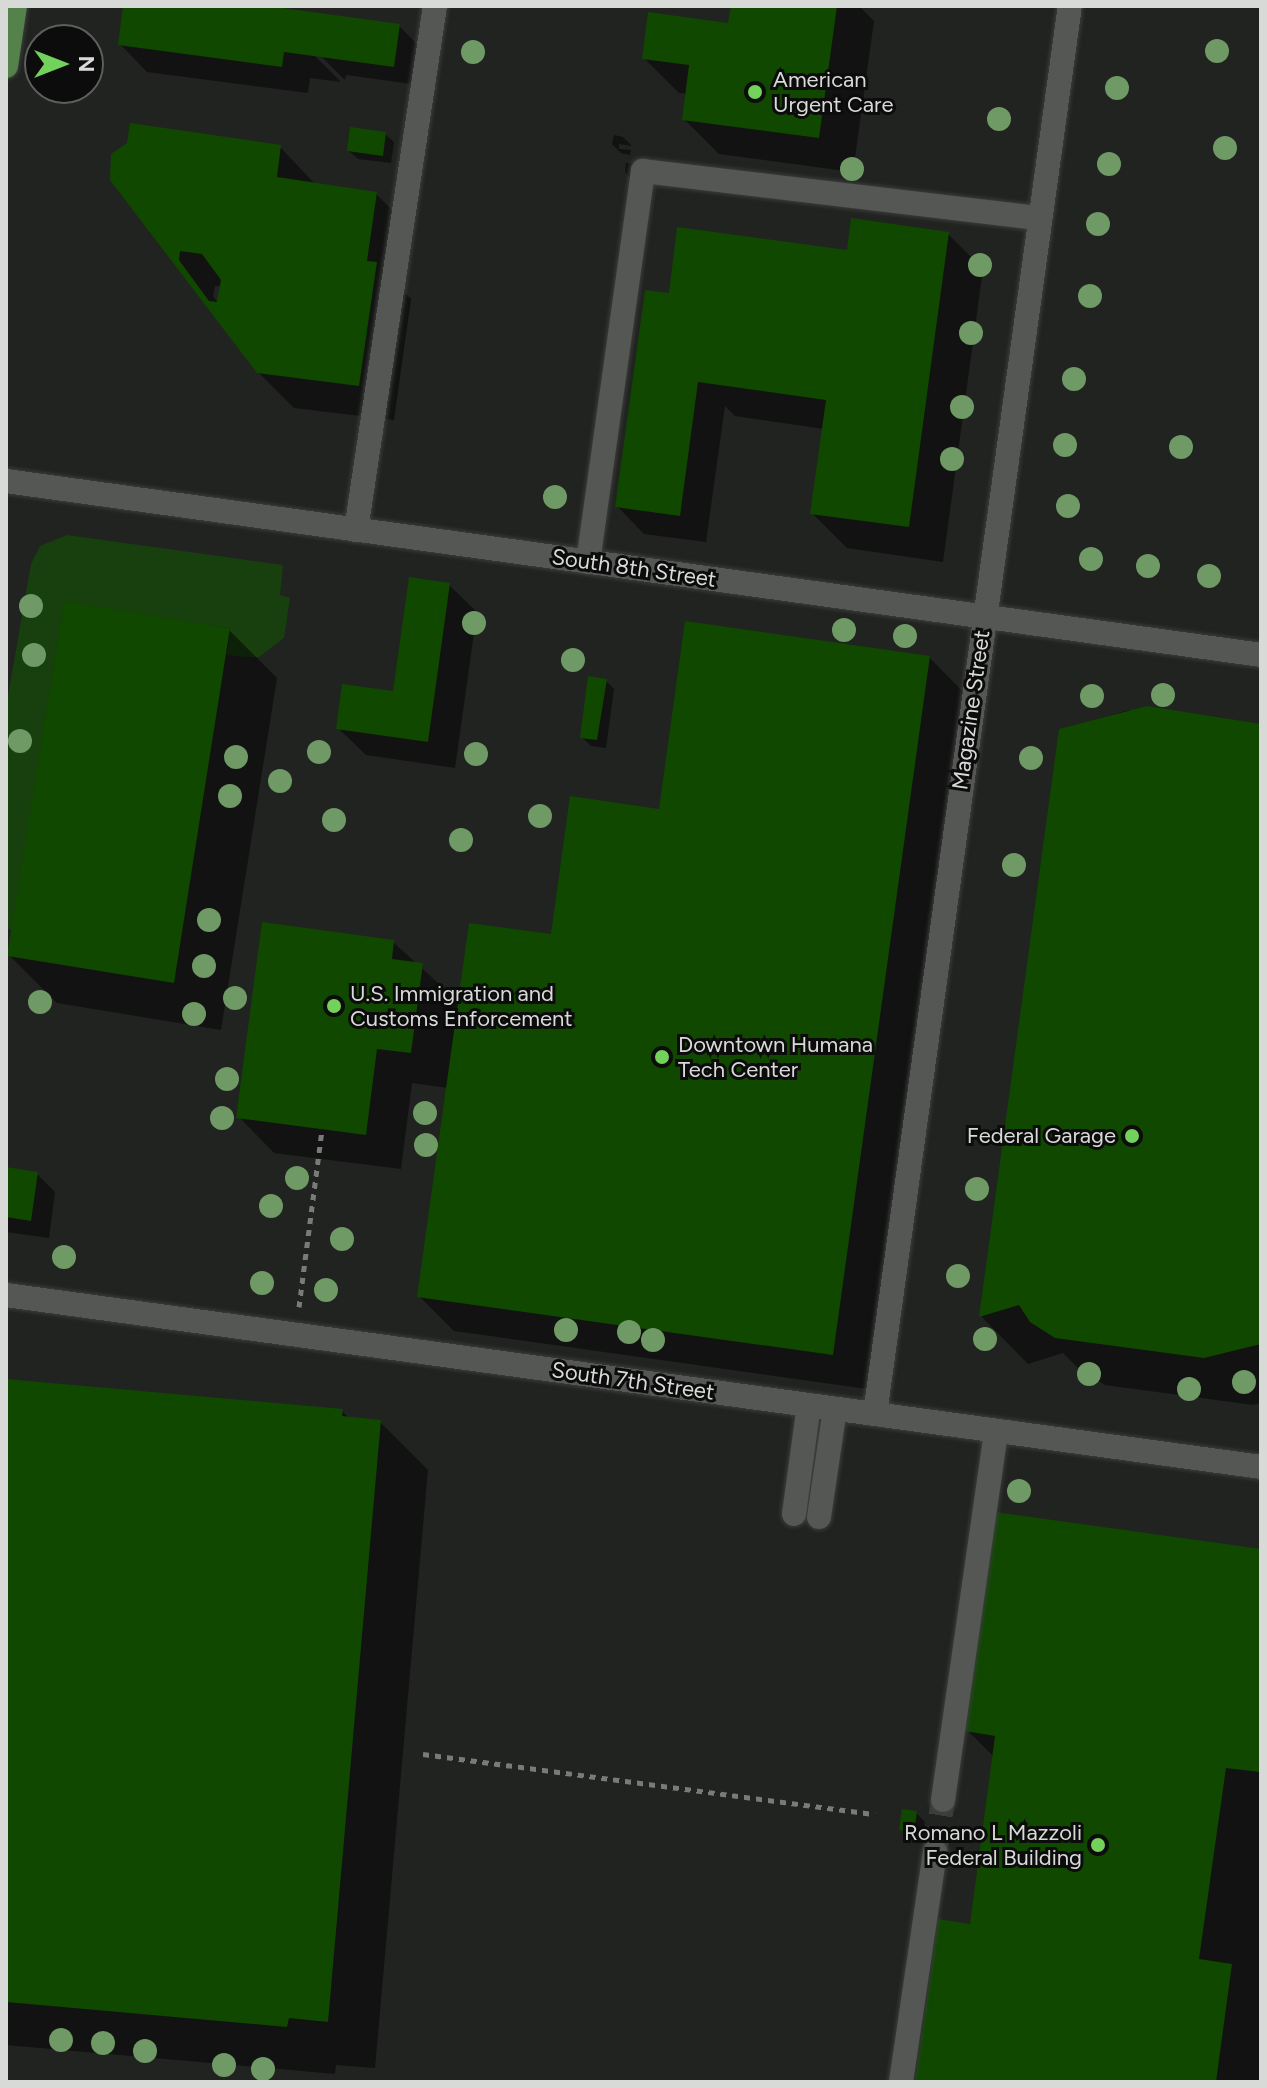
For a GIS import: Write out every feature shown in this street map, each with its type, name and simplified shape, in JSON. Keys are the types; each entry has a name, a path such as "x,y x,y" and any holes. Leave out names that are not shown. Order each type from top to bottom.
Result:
{"main road":[{"path":"6,66 15,6"}],"street":[{"path":"356,530 435,6"},
{"name":"Magazine Street","path":"875,1414 1070,6"},
{"path":"588,562 643,171 1040,218"},
{"name":"South 8th Street","path":"6,481 1261,655"},
{"name":"South 7th Street","path":"6,1295 1261,1467"},
{"path":"794,1514 809,1405"},
{"path":"819,1517 835,1409"},
{"path":"943,1800 996,1431"},
{"path":"901,2082 935,1851"}],"path":[{"path":"296,1335 322,1129"},
{"path":"423,1754 875,1814"}],"green space":[{"path":"67,535 283,565 280,595 290,598 284,638 259,657 227,655 230,628 64,602 12,930 6,929 6,707 31,564 40,546"}],"building":[{"path":"123,6 268,6 400,24 394,67 284,52 282,67 118,45"},
{"name":"American Urgent Care","path":"731,6 837,6 819,138 682,120 689,65 642,59 648,12 728,23"},
{"path":"130,123 281,145 277,177 377,192 367,261 377,262 359,386 257,373 110,180 111,154 127,143","holes":["180,251 202,254 221,280 217,302 209,301 179,260"]},
{"path":"350,127 386,132 383,156 347,151"},
{"path":"851,218 949,232 909,527 810,514 826,400 698,382 680,516 615,507 645,290 669,293 677,227 847,250"},
{"path":"409,577 450,583 428,742 336,729 342,684 393,691"},
{"path":"64,601 230,628 174,983 7,956"},
{"name":"Downtown Humana Tech Center","path":"685,621 930,656 833,1355 417,1297 469,923 551,934 570,796 659,809"},
{"path":"588,676 607,679 597,740 580,738"},
{"name":"Federal Garage","path":"1147,706 1261,724 1261,1344 1204,1358 1055,1338 1030,1322 1019,1305 979,1317 1059,729"},
{"name":"U.S. Immigration and Customs Enforcement","path":"262,922 394,940 392,959 423,963 411,1053 377,1049 366,1135 236,1118"},
{"path":"6,1167 38,1172 31,1221 6,1217"},
{"path":"6,1379 343,1409 342,1416 381,1420 328,2022 289,2018 287,2027 6,2002"},
{"name":"Romano L Mazzoli Federal Building","path":"995,1512 1261,1549 1260,1772 1226,1768 1199,1959 1232,1964 1216,2082 915,2082 938,1919 970,1924 995,1736 965,1731"},
{"path":"902,1809 917,1811 914,1833 899,1830"}],"tunnel":[{"path":"935,1851 943,1800"}],"place":[{"name":"American Urgent Care","path":"755,92"},
{"name":"U.S. Immigration and Customs Enforcement","path":"334,1006"},
{"name":"Downtown Humana Tech Center","path":"662,1057"},
{"name":"Federal Garage","path":"1132,1136"},
{"name":"Romano L Mazzoli Federal Building","path":"1098,1845"}]}
